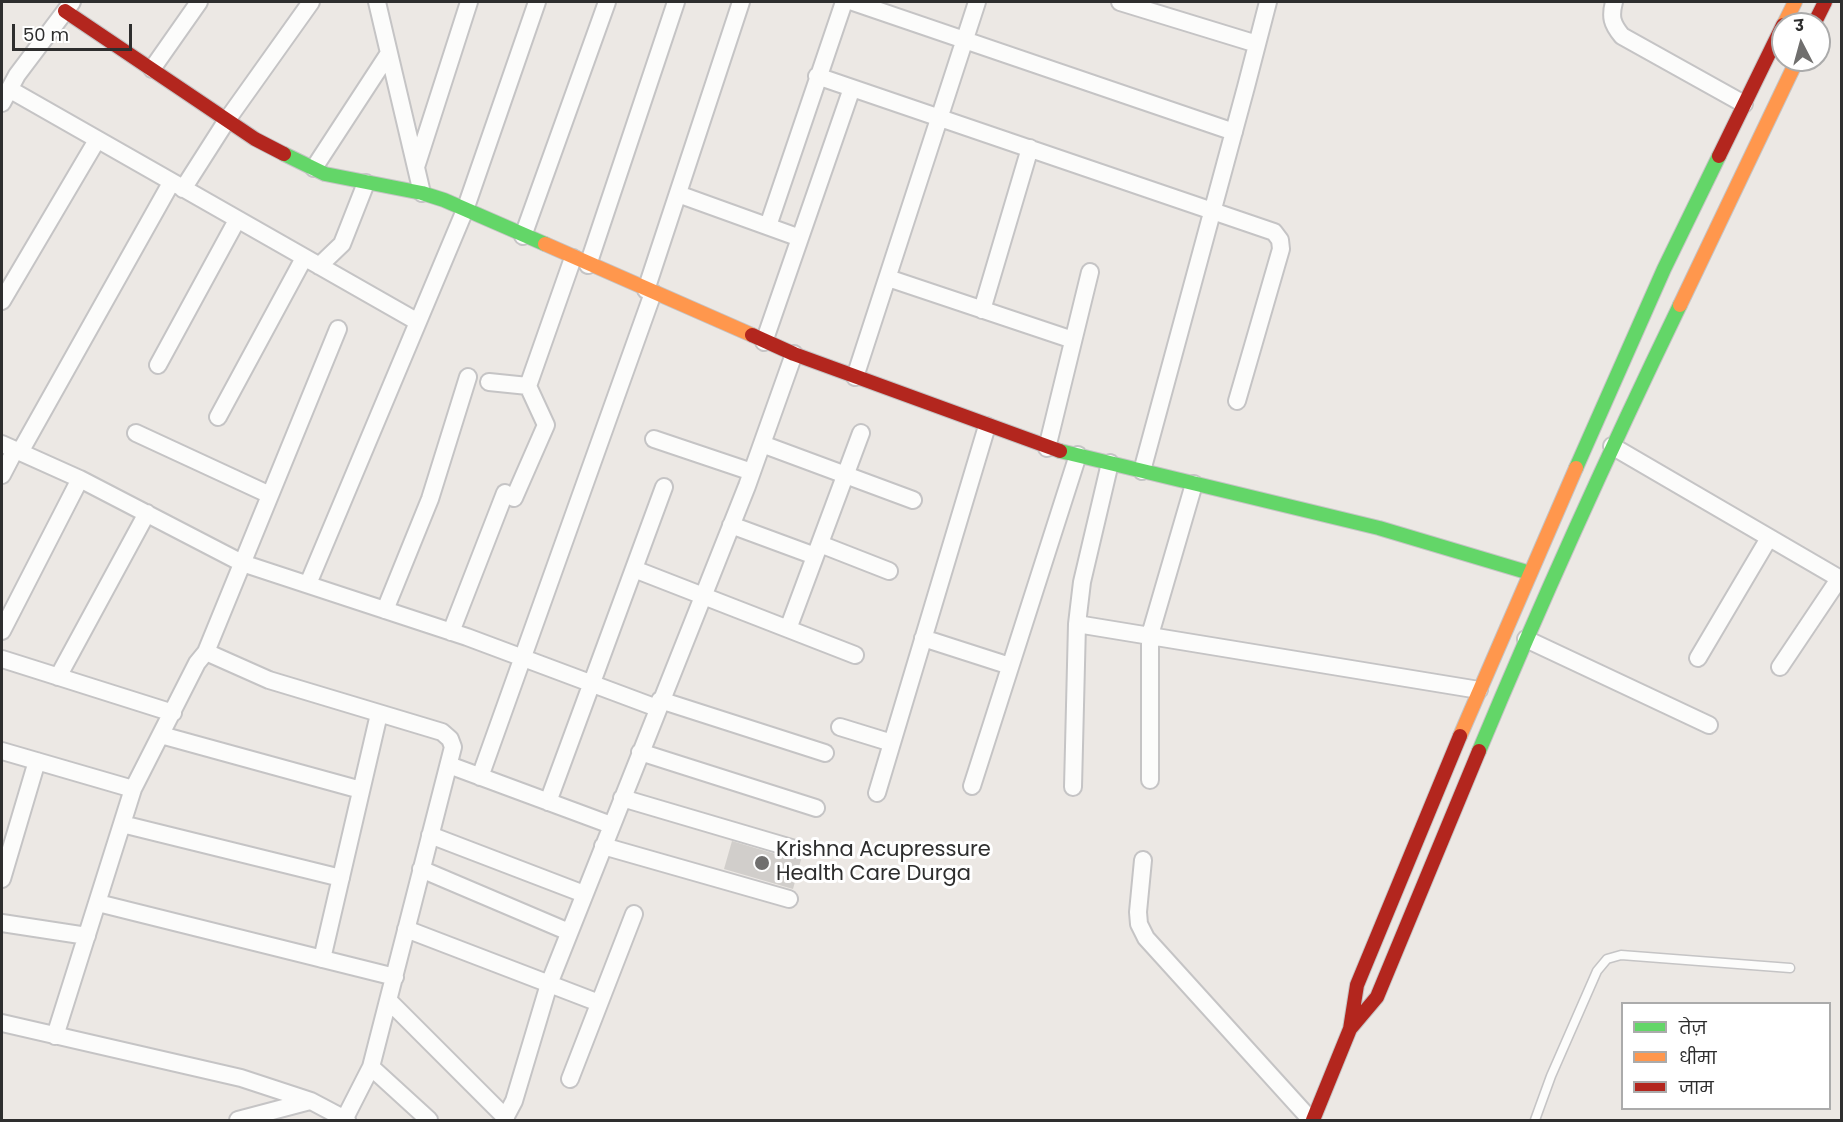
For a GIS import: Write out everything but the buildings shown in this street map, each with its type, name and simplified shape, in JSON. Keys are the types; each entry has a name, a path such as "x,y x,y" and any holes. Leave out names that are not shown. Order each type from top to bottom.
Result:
{"main road":[{"path":"69,6 152,69 226,120 255,139 325,174 422,193 764,342 1047,448 1379,528 1530,573"},
{"path":"1312,1120 1350,1029 1357,985 1479,690 1664,269 1771,49"},
{"path":"1350,1029 1377,997 1526,639 1612,446 1791,72"}],"street":[{"path":"152,69 199,2"},
{"path":"2,475 12,448 177,186 311,2"},
{"path":"377,2 422,193"},
{"path":"416,168 469,2"},
{"path":"308,584 465,210 537,2"},
{"path":"523,236 607,2"},
{"path":"451,632 510,495 546,425 528,386 581,261 675,2"},
{"path":"768,226 844,2"},
{"path":"853,2 1234,132"},
{"path":"855,377 977,2"},
{"path":"1120,2 1257,44"},
{"path":"1142,471 1268,2"},
{"path":"1614,2 1611,14 1614,26 1622,36 1744,104"},
{"path":"480,777 650,291 736,3"},
{"path":"69,6 7,84 97,140 418,322"},
{"path":"314,168 389,53"},
{"path":"818,76 1274,232 1280,240 1281,249 1237,401"},
{"path":"764,342 852,88"},
{"path":"2,301 97,140"},
{"path":"982,310 1030,148"},
{"path":"320,266 342,244 366,183"},
{"path":"678,194 800,238"},
{"path":"158,364 237,220"},
{"path":"218,417 304,258"},
{"path":"1047,448 1090,272"},
{"path":"888,278 1073,340"},
{"path":"55,1036 134,789 198,663 206,652 338,330"},
{"path":"389,1001 505,1119 514,1101 549,984 752,472 794,354"},
{"path":"385,610 430,499 468,377"},
{"path":"489,381 528,386"},
{"path":"877,793 987,426"},
{"path":"136,433 270,495"},
{"path":"788,629 861,433"},
{"path":"654,439 752,472"},
{"path":"762,444 913,500"},
{"path":"1612,446 1840,580 1780,668"},
{"path":"12,448 80,479 242,563 451,632 592,684 825,753"},
{"path":"972,786 1078,455"},
{"path":"1073,787 1077,624 1082,582 1110,463"},
{"path":"2,631 80,479"},
{"path":"1150,780 1150,635 1194,484"},
{"path":"548,802 664,487"},
{"path":"58,677 147,513"},
{"path":"731,525 889,571"},
{"path":"1698,658 1769,538"},
{"path":"634,569 855,655"},
{"path":"1077,624 1479,690"},
{"path":"923,638 1011,666"},
{"path":"1526,639 1709,725"},
{"path":"2,1023 241,1078 311,1101 346,1119 371,1067 453,747 450,739 442,732 269,680 206,652"},
{"path":"2,659 173,713"},
{"path":"322,959 379,714"},
{"path":"840,727 892,743"},
{"path":"161,735 361,790"},
{"path":"2,751 134,789"},
{"path":"640,752 816,808"},
{"path":"2,879 5,856 37,761"},
{"path":"449,765 611,825"},
{"path":"622,798 795,849"},
{"path":"122,824 341,878"},
{"path":"430,835 584,894"},
{"path":"603,846 789,899"},
{"path":"1143,860 1138,912 1139,924 1146,938 1312,1120"},
{"path":"421,869 569,932"},
{"path":"98,903 395,977"},
{"path":"570,1079 634,914"},
{"path":"2,923 87,936"},
{"path":"406,929 599,1003"},
{"path":"371,1067 429,1120"},
{"path":"238,1120 311,1101"}],"lane":[{"path":"1535,1120 1551,1076 1597,971 1607,959 1621,955 1790,968"}],"traffic: fast":[{"path":"284,154 325,174 422,193 444,200 545,244"},
{"path":"1576,468 1664,269 1719,156"},
{"path":"1479,751 1576,527 1680,305"},
{"path":"1060,451 1379,528 1530,573"}],"traffic: slow":[{"path":"1790,12 1795,2"},
{"path":"1680,305 1791,72"},
{"path":"545,244 752,335"},
{"path":"1460,736 1576,468"}],"traffic: jam":[{"path":"1820,12 1825,2"},
{"path":"65,11 255,139 284,154"},
{"path":"1719,156 1771,50"},
{"path":"752,335 794,354 1060,451"},
{"path":"1313,1120 1350,1029 1357,985 1460,736"},
{"path":"1350,1029 1377,997 1479,751"}],"place":[{"name":"Krishna Acupressure Health Care Durga","path":"762,863"}]}
